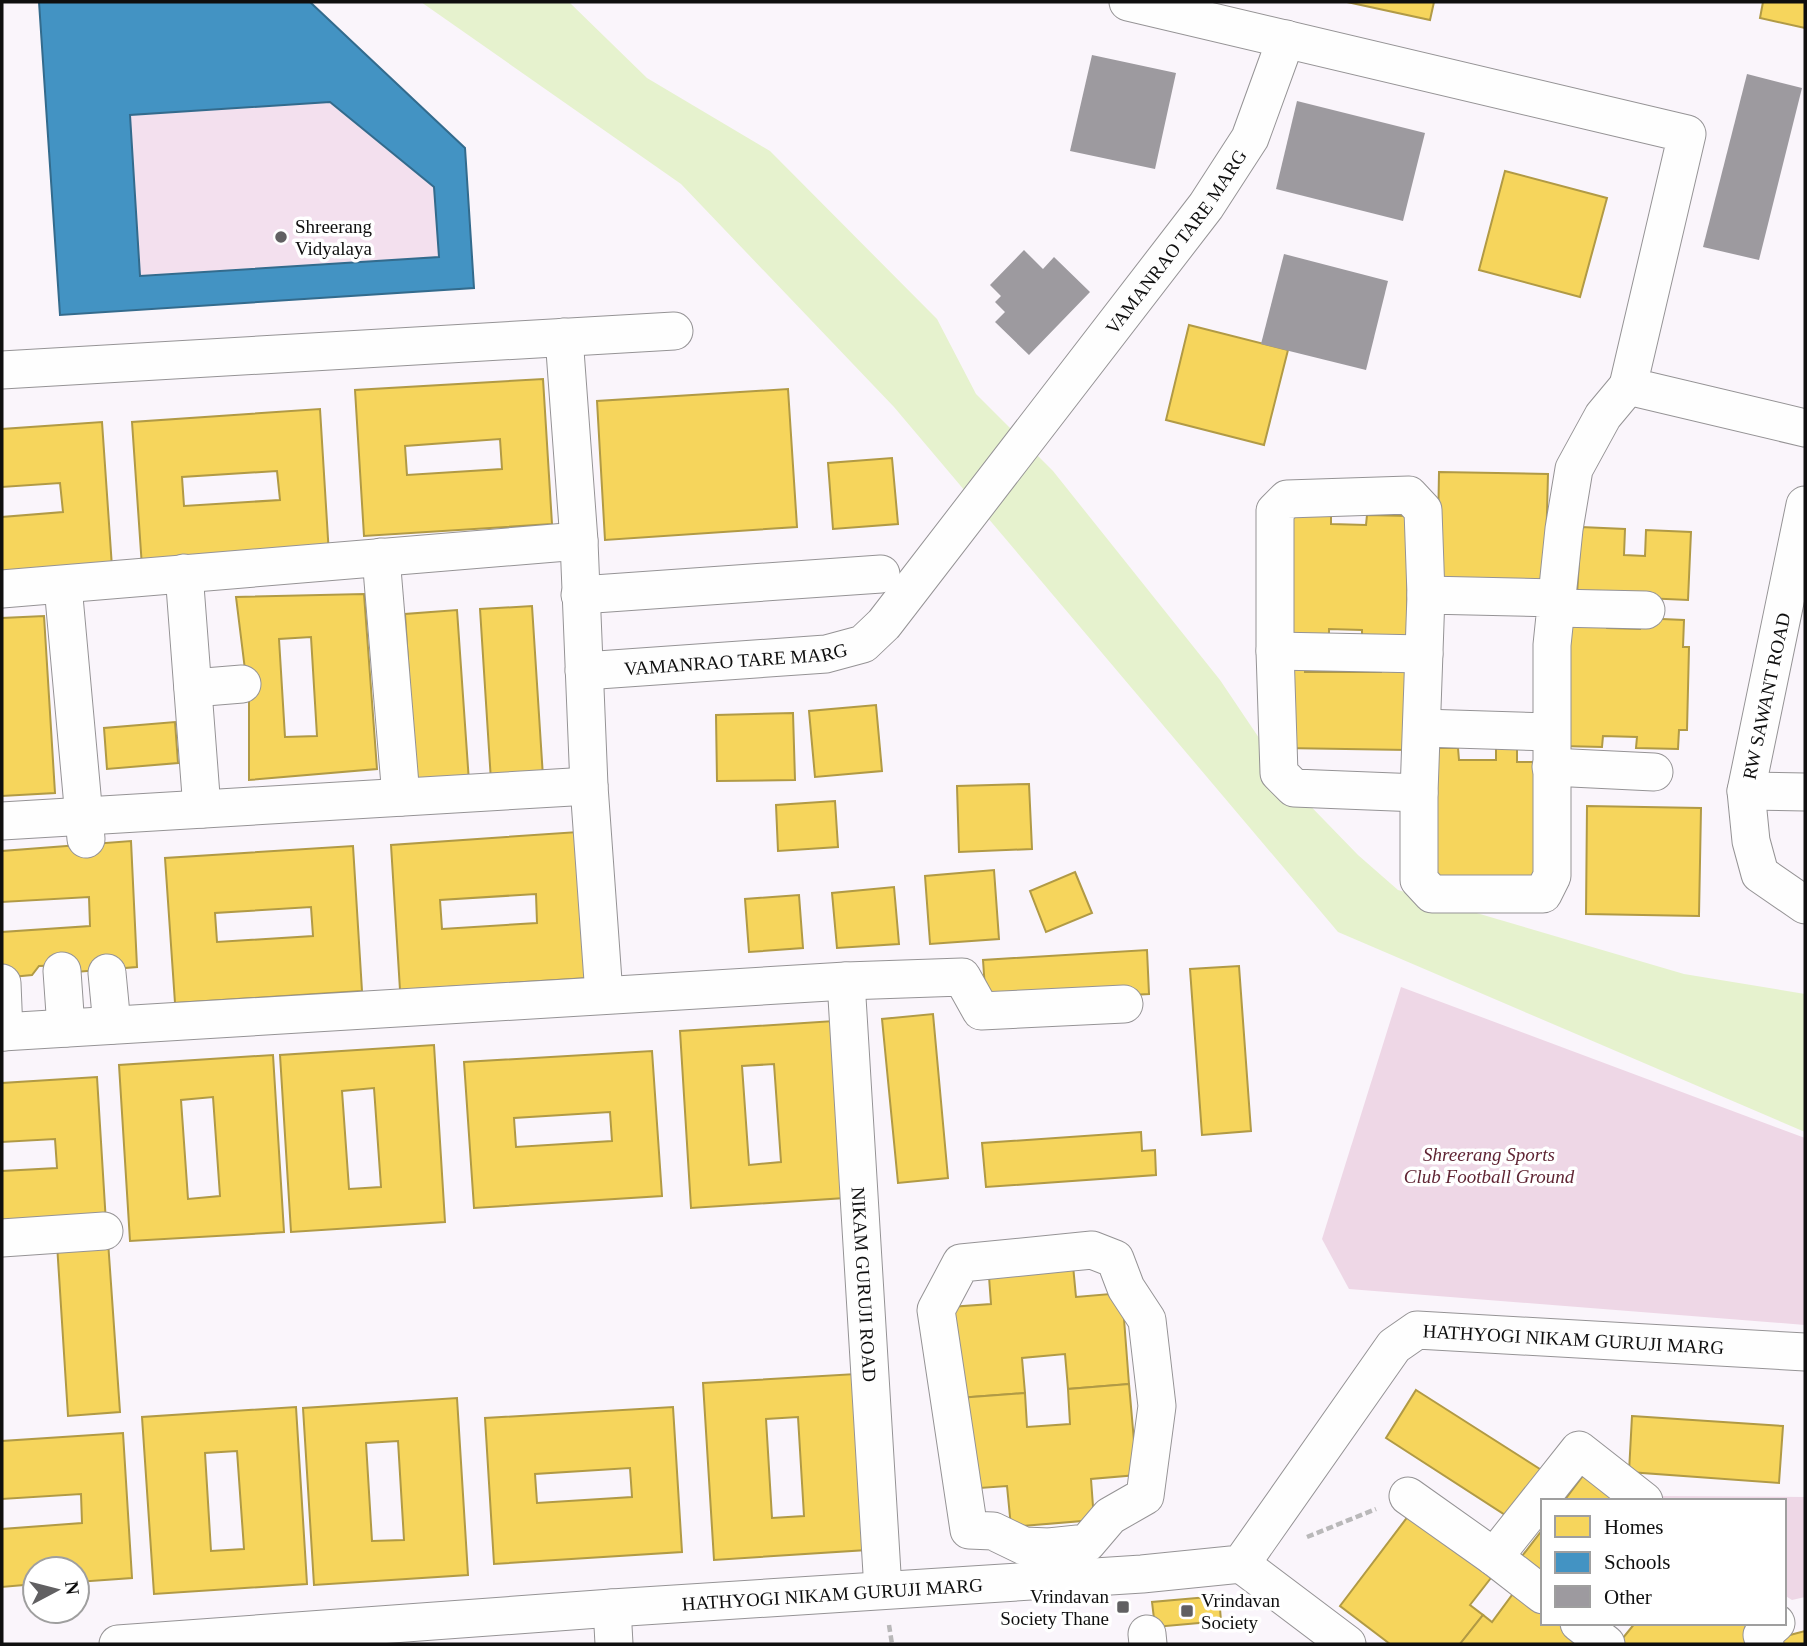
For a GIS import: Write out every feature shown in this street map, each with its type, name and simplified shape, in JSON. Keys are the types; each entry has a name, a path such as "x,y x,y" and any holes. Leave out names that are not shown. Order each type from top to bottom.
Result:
{"street":[{"path":"1128,2 1687,134 1628,386 1603,416 1574,469 1564,529 1552,646 1552,876 1543,894 1432,894 1419,880 1419,793 1426,596 1423,510 1409,495 1287,499 1275,511 1275,651 1279,773 1294,788 1419,793"},
{"name":"VAMANRAO TARE MARG","path":"584,671 827,654 863,645 884,624 1206,206 1250,138 1286,39"},
{"path":"2,370 674,331"},
{"path":"564,337 579,541 589,786 604,995"},
{"path":"1628,386 1805,428"},
{"name":"RW SAWANT ROAD","path":"1805,505 1746,791 1751,841 1760,874 1805,905"},
{"path":"2,589 64,586 184,572 579,541"},
{"path":"381,557 382,670 401,797"},
{"path":"184,572 202,809"},
{"path":"580,595 881,574"},
{"path":"64,586 85,827"},
{"path":"1426,596 1646,610"},
{"path":"1275,651 1424,654"},
{"path":"193,688 242,684"},
{"path":"1422,728 1551,750 1654,772"},
{"path":"24,828 85,827 202,809 589,786"},
{"path":"1746,791 1805,792"},
{"path":"62,971 65,1028"},
{"path":"107,974 112,1025"},
{"path":"2,983 3,1032 962,976 981,1011 1124,1004"},
{"name":"NIKAM GURUJI ROAD","path":"846,981 883,1590"},
{"path":"2,1238 104,1231"},
{"path":"1092,1251 1115,1259 1126,1288 1147,1320 1157,1406 1145,1496 1110,1516 1087,1543 1050,1563 993,1531 969,1530 936,1310 961,1263 1092,1251"},
{"name":"HATHYOGI NIKAM GURUJI MARG","path":"117,1644 484,1631 612,1608 883,1590 1050,1563 1142,1574 1241,1564 1394,1346 1417,1331 1805,1352"},
{"path":"1494,1557 1579,1450 1641,1499"},
{"path":"1408,1496 1541,1593"},
{"path":"1241,1564 1347,1644"},
{"path":"612,1608 614,1644"},
{"path":"1582,1625 1606,1644"},
{"path":"1765,1644 1762,1635 1774,1625"}],"path":[{"path":"1305,1538 1408,1496"}],"green space":[{"name":"Shreerang Sports Club Football Ground","path":"1401,987 1805,1138 1805,1325 1349,1289 1322,1239"},
{"path":"1658,1496 1805,1497 1805,1597 1792,1600 1786,1596 1786,1499 1662,1499"}],"shaded area":[{"path":"421,2 569,2 647,78 770,151 937,319 976,394 1053,471 1220,680 1292,787 1358,855 1398,890 1684,974 1805,994 1805,1132 1338,932 894,407 681,184"},
{"path":"330,102 434,187 439,257 140,276 130,115"}],"building: Homes":[{"path":"1347,2 1434,2 1430,20"},
{"path":"1763,2 1805,2 1805,28 1760,18"},
{"path":"1505,171 1607,198 1580,297 1479,270"},
{"path":"1189,325 1288,350 1264,445 1166,420"},
{"path":"543,379 552,524 364,536 355,390","holes":["500,439 502,469 407,475 405,446"]},
{"path":"788,389 797,527 605,540 597,401"},
{"path":"320,409 329,555 142,567 132,422","holes":["277,471 280,500 184,506 182,477"]},
{"path":"102,422 112,567 2,574 2,517 63,512 60,483 2,487 2,429"},
{"path":"892,458 898,524 833,529 828,463"},
{"path":"1439,472 1548,474 1545,590 1437,588"},
{"path":"1288,511 1331,513 1331,524 1366,525 1367,515 1408,516 1407,644 1362,642 1362,630 1329,629 1329,640 1283,638"},
{"path":"1581,527 1625,529 1624,555 1645,556 1646,530 1691,532 1688,600 1577,595"},
{"path":"364,594 377,769 249,780 249,702 236,597","holes":["311,637 317,736 285,737 279,639"]},
{"path":"532,606 543,777 491,781 480,609"},
{"path":"457,610 469,782 416,786 405,614"},
{"path":"44,616 55,793 2,796 2,618"},
{"path":"1566,616 1607,617 1607,628 1640,629 1640,618 1684,620 1683,647 1689,647 1687,730 1679,730 1678,749 1636,748 1637,737 1603,736 1602,747 1562,746"},
{"path":"1284,659 1306,659 1305,672 1381,672 1381,660 1409,660 1408,750 1283,748"},
{"path":"876,705 882,771 815,777 809,711"},
{"path":"793,713 795,780 717,781 716,715"},
{"path":"175,722 178,763 107,769 104,728"},
{"path":"1517,738 1517,762 1535,762 1541,878 1432,879 1432,748 1458,748 1459,760 1496,760 1496,739"},
{"path":"1029,784 1032,849 959,852 957,786"},
{"path":"835,801 838,847 778,851 776,805"},
{"path":"1587,806 1701,808 1699,916 1586,914"},
{"path":"578,832 588,978 400,990 391,845","holes":["536,894 537,923 442,929 440,900"]},
{"path":"131,841 137,967 75,972 68,965 39,966 32,975 2,978 2,932 90,926 89,897 2,902 2,851"},
{"path":"353,846 362,991 175,1003 165,858","holes":["311,907 313,936 217,942 215,913"]},
{"path":"994,870 999,939 930,944 925,876"},
{"path":"1075,872 1092,913 1046,932 1030,891"},
{"path":"894,887 899,944 837,948 832,893"},
{"path":"799,895 803,948 749,952 745,899"},
{"path":"1147,950 1149,994 986,1003 983,960"},
{"path":"1239,966 1251,1131 1202,1135 1190,969"},
{"path":"933,1014 948,1178 898,1183 882,1019"},
{"path":"834,1021 845,1198 691,1208 680,1031","holes":["774,1064 781,1162 749,1165 742,1066"]},
{"path":"434,1045 445,1222 291,1232 280,1055","holes":["374,1088 381,1187 349,1189 342,1091"]},
{"path":"652,1051 662,1196 474,1208 464,1062","holes":["610,1112 612,1141 516,1147 514,1118"]},
{"path":"273,1055 284,1232 130,1241 119,1065","holes":["213,1097 220,1196 188,1199 181,1100"]},
{"path":"97,1077 106,1223 2,1229 2,1171 57,1168 55,1139 2,1142 2,1083"},
{"path":"1141,1132 1142,1151 1155,1150 1156,1175 986,1187 982,1143"},
{"path":"108,1241 120,1412 68,1416 57,1244"},
{"path":"1072,1255 1076,1297 1122,1293 1129,1384 1068,1389 1065,1354 1022,1358 1025,1393 958,1398 950,1307 991,1304 988,1263"},
{"path":"856,1374 867,1550 714,1560 703,1383","holes":["798,1417 804,1516 772,1518 766,1419"]},
{"path":"1129,1384 1137,1475 1091,1479 1094,1520 1011,1527 1007,1486 966,1489 958,1398 1025,1393 1027,1427 1070,1424 1068,1389"},
{"path":"1416,1390 1543,1471 1513,1520 1386,1438"},
{"path":"457,1398 468,1575 314,1585 303,1408","holes":["398,1441 404,1540 372,1541 366,1443"]},
{"path":"296,1407 307,1584 154,1594 142,1417","holes":["237,1451 244,1549 211,1551 205,1453"]},
{"path":"673,1407 682,1552 494,1564 485,1418","holes":["630,1468 632,1497 537,1503 535,1474"]},
{"path":"1632,1416 1783,1426 1779,1483 1629,1472"},
{"path":"123,1433 132,1578 91,1581 91,1555 21,1555 21,1585 2,1587 2,1529 82,1523 81,1494 2,1499 2,1441"},
{"path":"1585,1473 1618,1499 1566,1499"},
{"path":"1412,1511 1494,1574 1470,1605 1483,1615 1460,1644 1390,1644 1340,1606"},
{"path":"1541,1532 1541,1591 1512,1569"},
{"path":"1515,1591 1541,1610 1541,1625 1561,1625 1585,1644 1460,1644 1483,1615 1492,1622"},
{"name":"Vrindavan Society","path":"1219,1596 1221,1621 1155,1627 1152,1602"},
{"path":"1633,1625 1764,1625 1750,1644 1618,1644"},
{"path":"1805,1631 1805,1644 1768,1644 1767,1641"}],"building: Schools":[{"path":"39,2 310,2 465,148 474,288 60,315","holes":["330,102 434,187 439,257 140,276 130,115"]}],"building: Other":[{"path":"1092,55 1176,73 1155,169 1070,151"},
{"path":"1747,74 1802,88 1759,260 1703,247"},
{"path":"1297,101 1425,133 1403,221 1276,189"},
{"path":"1024,250 1043,269 1054,257 1090,292 1029,355 995,322 1005,312 995,302 1001,296 990,285"},
{"path":"1284,254 1388,281 1366,370 1261,344"}],"place":[{"name":"Shreerang Vidyalaya","path":"281,237"},
{"name":"Vrindavan Society Thane","path":"1123,1607"},
{"name":"Vrindavan Society","path":"1187,1611"}]}
